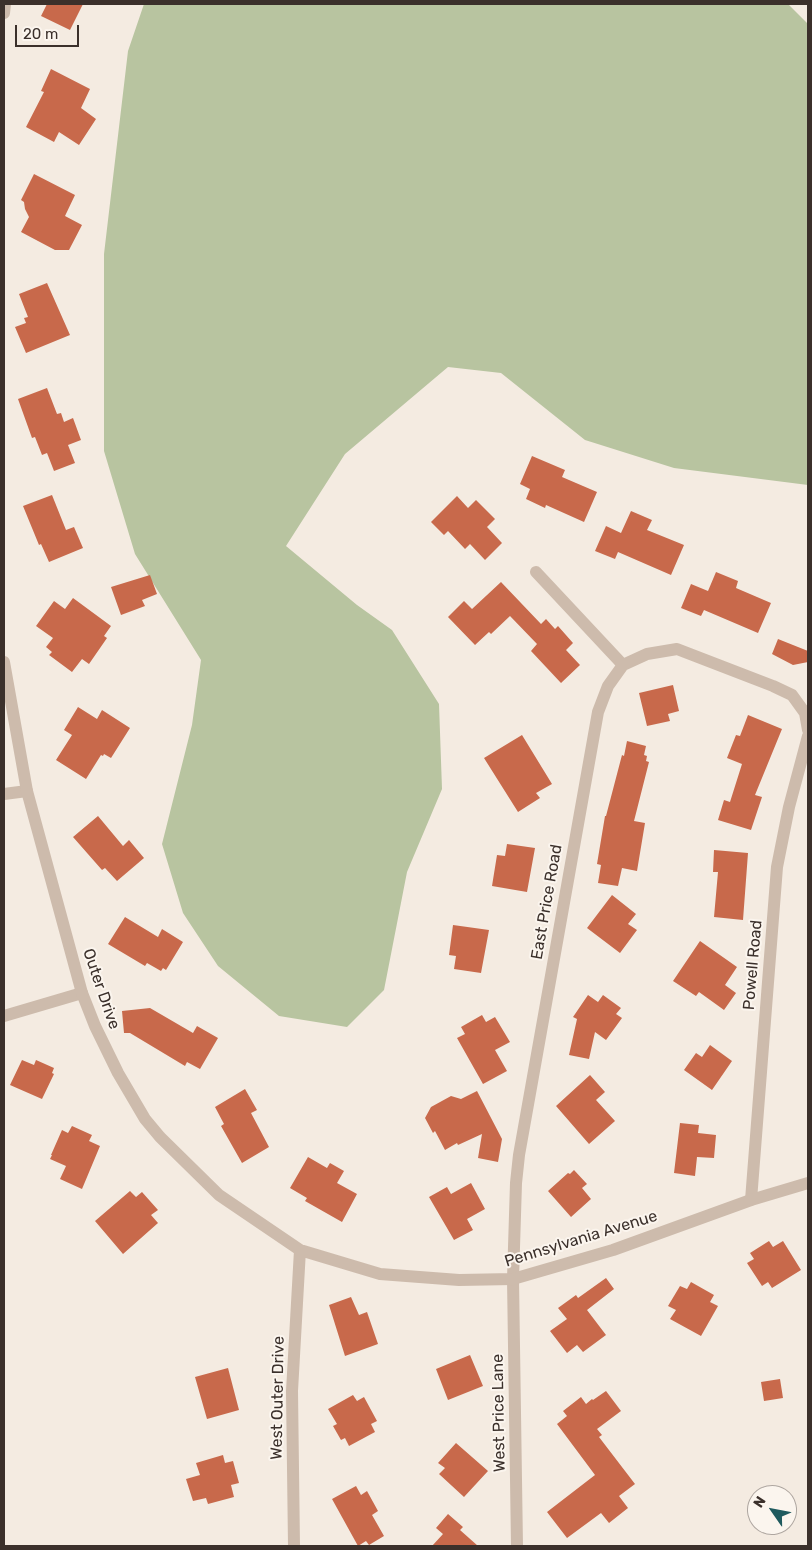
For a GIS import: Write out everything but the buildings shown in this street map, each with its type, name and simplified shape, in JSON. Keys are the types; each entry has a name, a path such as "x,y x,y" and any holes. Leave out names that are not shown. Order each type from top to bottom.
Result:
{"street":[{"path":"4,13 5,4"},
{"path":"536,572 623,664 647,654 677,649 792,695 805,713 808,730"},
{"name":"Outer Drive","path":"4,662 27,791 82,993 95,1026 118,1073 145,1119 160,1137 219,1195 300,1250"},
{"name":"East Price Road","path":"513,1279 516,1183 519,1154 588,766 598,712 608,686 623,664"},
{"name":"Powell Road","path":"751,1200 777,867 789,807 808,736"},
{"path":"4,794 27,791"},
{"path":"4,1016 82,993"},
{"name":"Pennsylvania Avenue","path":"300,1250 380,1274 459,1280 513,1279 613,1250 751,1200 808,1183"},
{"name":"West Outer Drive","path":"294,1546 292,1391 300,1250"},
{"name":"West Price Lane","path":"513,1279 517,1546"}],"green space":[{"path":"144,4 788,4 808,24 808,485 674,468 585,440 501,373 448,367 345,454 286,546 357,605 392,630 439,704 442,789 407,872 384,990 347,1027 279,1016 218,966 183,913 162,844 192,725 201,660 135,554 104,451 104,254 128,51"}]}
